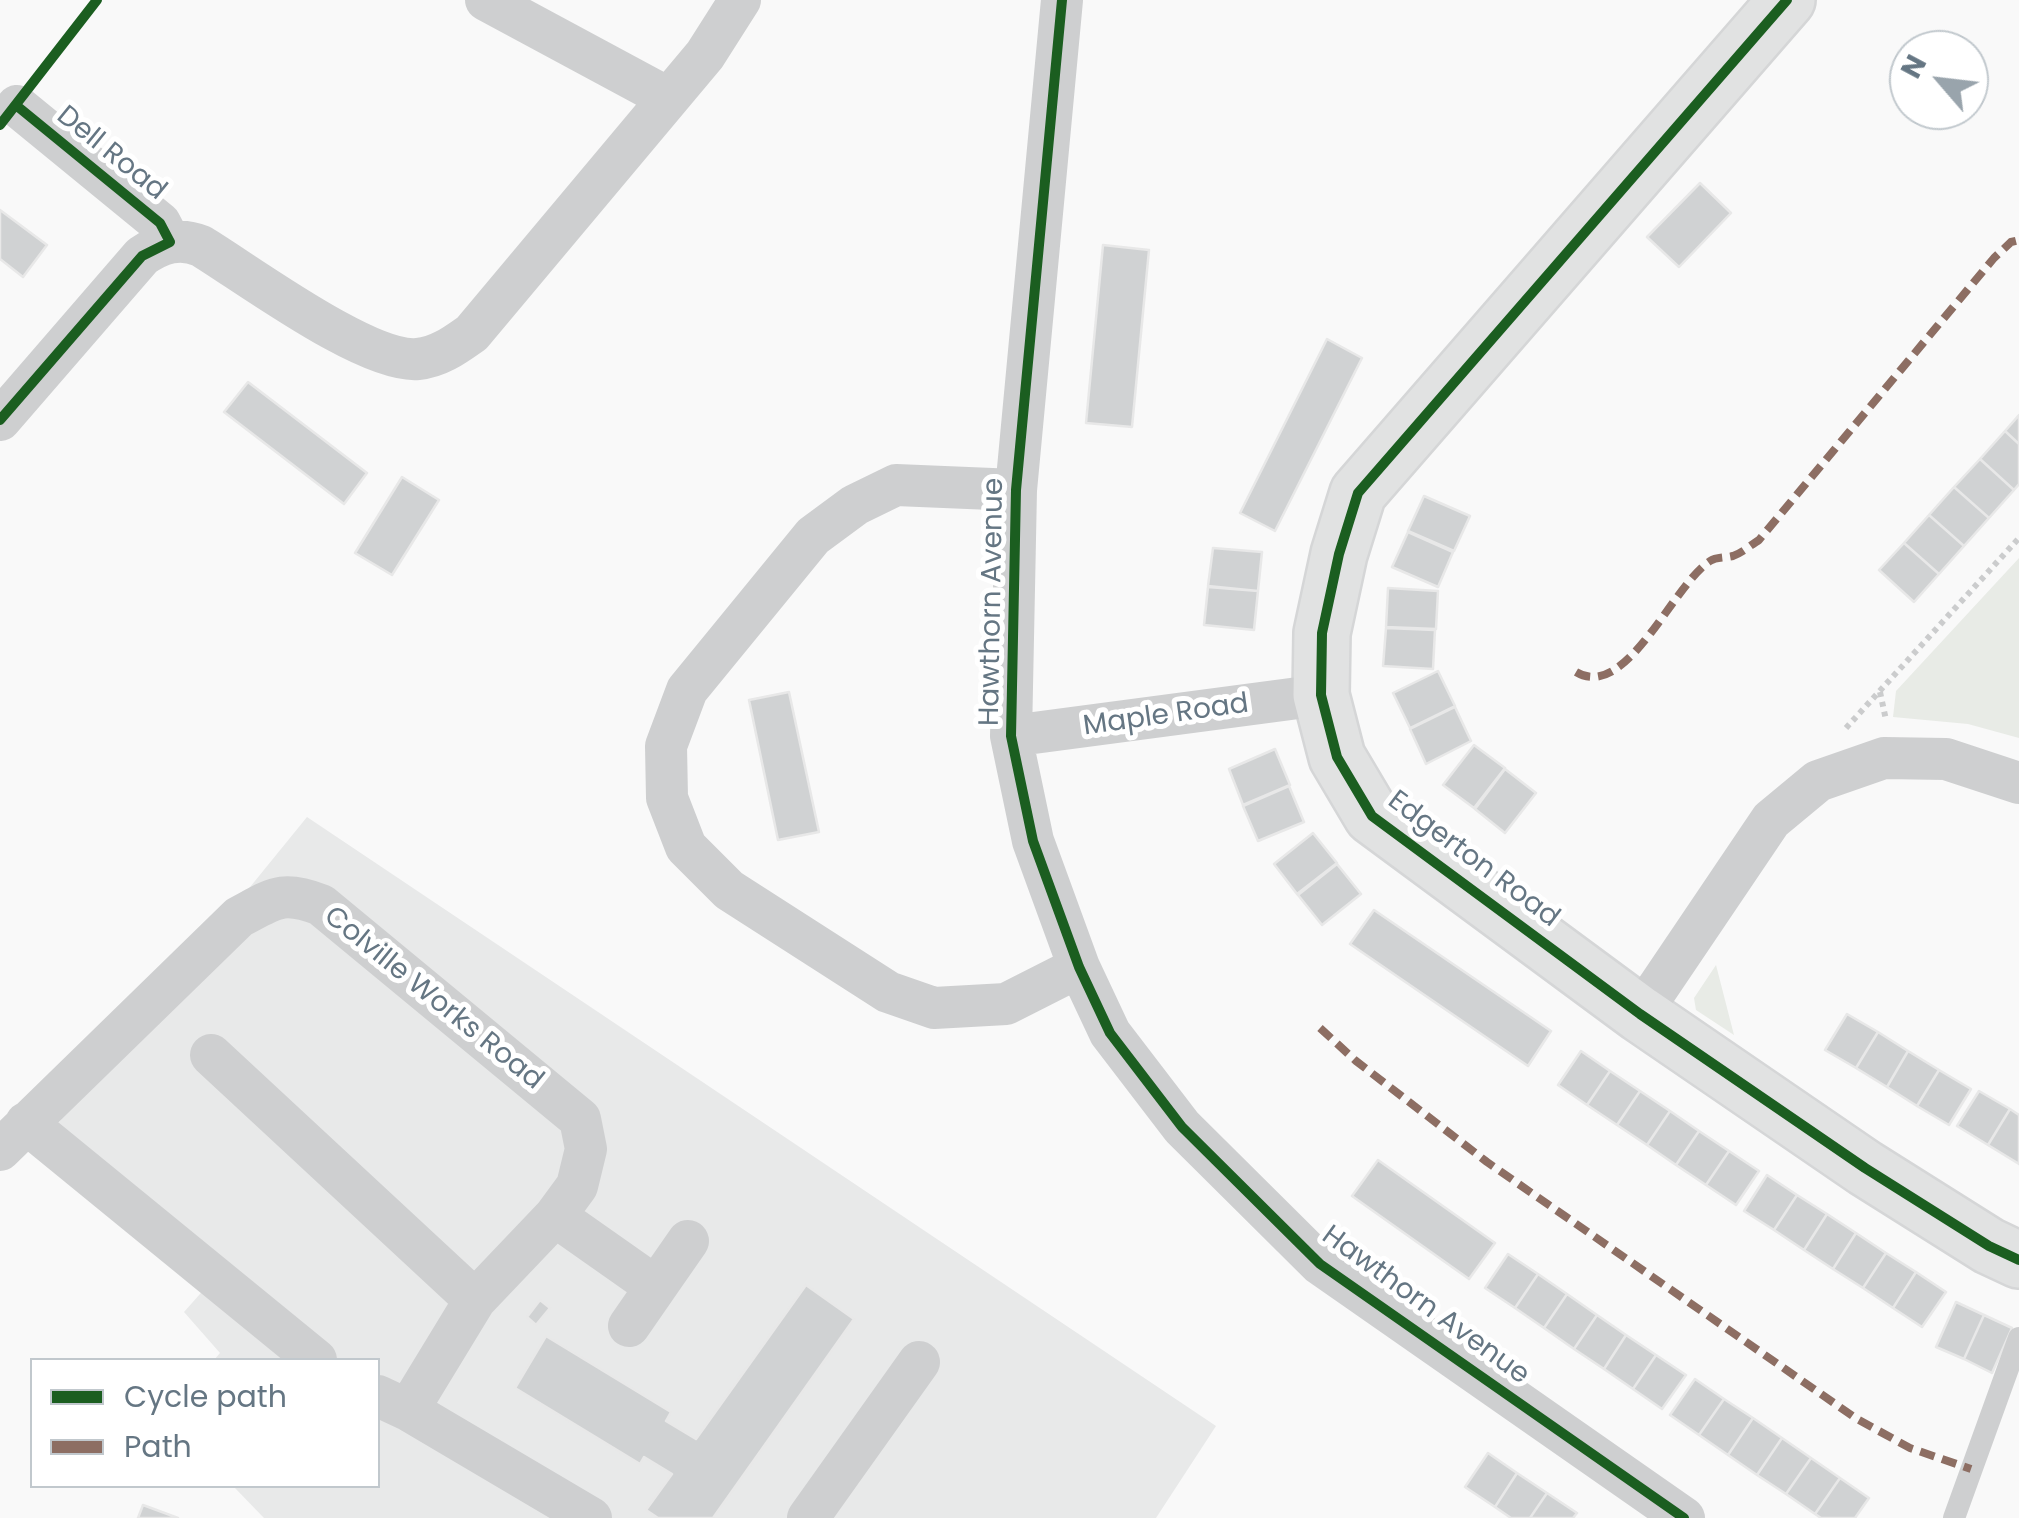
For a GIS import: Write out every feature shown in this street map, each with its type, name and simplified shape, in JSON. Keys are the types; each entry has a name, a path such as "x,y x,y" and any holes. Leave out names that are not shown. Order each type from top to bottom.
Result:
{"street":[{"path":"486,0 668,98"},
{"name":"Dell Road","path":"17,106 160,223 170,242 188,240 201,246 361,346 413,360 435,356 472,333 704,54 740,0"},
{"name":"Hawthorn Avenue","path":"1062,0 1016,490 1011,736 1032,841 1079,967 1110,1033 1182,1127 1320,1264 1684,1518"},
{"name":"Edgerton Road","path":"1787,0 1358,493 1339,554 1322,633 1321,695 1337,756 1372,816 1640,1014 1865,1168 1989,1246 2019,1260"},
{"path":"0,420 142,256 170,242"},
{"path":"1016,490 896,484 855,505 813,536 687,690 666,746 667,798 686,847 729,890 888,992 934,1008 1006,1004 1079,967"},
{"name":"Maple Road","path":"1011,736 1321,695"},
{"path":"1640,1014 1771,820 1818,781 1884,758 1946,760 2019,783"},
{"name":"Colville Works Road","path":"313,1358 13,1136 239,917 272,899 294,895 321,905 580,1120 586,1149 577,1186 555,1216 475,1300 393,1403 591,1518"},
{"path":"212,1055 475,1300"},
{"path":"555,1216 656,1287"},
{"path":"628,1326 688,1241"},
{"path":"808,1518 919,1362"}],"lane":[{"path":"1954,1518 2019,1338"}],"path":[{"path":"1857,730 1842,733 2019,538"},
{"path":"1872,727 1887,724 1880,692"}],"shaded area":[{"path":"2019,558 2019,738 1968,724 1893,717 1896,691"},
{"path":"307,817 1216,1426 1156,1518 264,1518 235,1488 380,1488 380,1358 216,1358 220,1353 184,1312 223,1268 54,1128"},
{"path":"1716,965 1734,1035 1696,1010 1694,998"}],"building":[{"path":"1700,183 1731,213 1679,267 1647,237"},
{"path":"0,210 47,245 23,277 0,259"},
{"path":"1103,245 1149,250 1132,427 1086,423"},
{"path":"1327,339 1362,358 1275,531 1240,513"},
{"path":"248,382 367,473 344,504 224,412"},
{"path":"2019,415 2019,444 2005,431"},
{"path":"2005,431 2019,444 2019,484 2014,490 1980,459"},
{"path":"1980,459 2014,490 1989,518 1954,487"},
{"path":"402,477 439,500 392,575 355,553"},
{"path":"1954,487 1989,518 1964,546 1929,515"},
{"path":"1424,496 1470,516 1454,551 1408,531"},
{"path":"1929,515 1964,546 1939,574 1904,543"},
{"path":"1408,532 1453,552 1438,587 1392,567"},
{"path":"1904,543 1939,574 1914,602 1879,570"},
{"path":"1213,548 1262,552 1258,591 1208,586"},
{"path":"1208,587 1258,591 1254,630 1204,625"},
{"path":"1388,588 1438,591 1436,629 1386,627"},
{"path":"1386,628 1435,630 1433,669 1383,666"},
{"path":"1438,671 1455,706 1410,728 1393,693"},
{"path":"789,692 819,832 778,840 749,700"},
{"path":"1455,707 1471,741 1426,764 1410,729"},
{"path":"1474,745 1505,768 1474,808 1443,785"},
{"path":"1275,749 1290,785 1243,805 1229,769"},
{"path":"1505,769 1536,793 1505,833 1475,809"},
{"path":"1289,786 1304,822 1258,841 1243,806"},
{"path":"1313,833 1337,863 1297,894 1274,864"},
{"path":"1337,864 1361,894 1322,925 1298,895"},
{"path":"1374,910 1551,1031 1528,1066 1350,944"},
{"path":"1847,1014 1878,1032 1856,1068 1825,1050"},
{"path":"1878,1032 1908,1051 1887,1087 1856,1068"},
{"path":"1581,1051 1610,1071 1587,1105 1558,1085"},
{"path":"1908,1051 1939,1070 1917,1106 1887,1087"},
{"path":"1939,1070 1971,1089 1949,1125 1917,1106"},
{"path":"1610,1071 1640,1091 1617,1125 1587,1105"},
{"path":"1640,1091 1670,1111 1647,1145 1617,1125"},
{"path":"1979,1091 2010,1109 1988,1145 1957,1126"},
{"path":"2010,1109 2019,1115 2019,1164 1988,1145"},
{"path":"1670,1111 1699,1131 1676,1165 1647,1145"},
{"path":"1699,1131 1729,1151 1706,1185 1676,1165"},
{"path":"1729,1151 1759,1171 1736,1205 1706,1185"},
{"path":"1378,1160 1495,1243 1469,1279 1352,1196"},
{"path":"1767,1175 1797,1195 1774,1230 1744,1211"},
{"path":"1797,1195 1827,1214 1804,1250 1774,1230"},
{"path":"1827,1214 1856,1233 1833,1269 1804,1250"},
{"path":"1856,1233 1886,1253 1863,1288 1833,1269"},
{"path":"1886,1253 1916,1272 1893,1308 1863,1288"},
{"path":"1508,1254 1538,1274 1515,1308 1485,1288"},
{"path":"1916,1272 1946,1292 1922,1327 1893,1308"},
{"path":"1538,1274 1567,1294 1544,1328 1515,1308"},
{"path":"806,1285 854,1319 713,1518 658,1518 646,1510 672,1474 644,1457 640,1464 515,1388 546,1336 671,1412 666,1421 696,1439"},
{"path":"1567,1294 1597,1315 1574,1349 1544,1328"},
{"path":"540,1300 550,1308 536,1325 527,1317"},
{"path":"1956,1302 1984,1315 1964,1359 1936,1347"},
{"path":"1597,1315 1626,1335 1604,1369 1574,1349"},
{"path":"1984,1315 2012,1328 1992,1373 1964,1359"},
{"path":"1626,1335 1656,1355 1633,1389 1604,1369"},
{"path":"1656,1355 1686,1375 1662,1409 1633,1389"},
{"path":"1695,1379 1724,1399 1699,1435 1670,1415"},
{"path":"1724,1399 1753,1418 1728,1455 1699,1435"},
{"path":"1753,1418 1782,1438 1757,1475 1728,1455"},
{"path":"1782,1438 1811,1458 1786,1494 1757,1475"},
{"path":"1488,1453 1517,1473 1495,1507 1465,1487"},
{"path":"1811,1458 1840,1478 1815,1514 1786,1494"},
{"path":"1517,1473 1547,1493 1530,1518 1511,1518 1495,1507"},
{"path":"1840,1478 1869,1498 1855,1518 1821,1518 1815,1514"},
{"path":"1547,1493 1577,1513 1573,1518 1530,1518"},
{"path":"143,1505 178,1518 138,1518"}],"marked path":[{"path":"1576,672 1595,677 1613,671 1648,637 1695,574 1710,561 1736,555 1759,540 1994,258 2011,242 2019,240"},
{"path":"1320,1028 1356,1061 1487,1162 1857,1419 1910,1448 1971,1469"}],"cycle path":[{"path":"0,125 97,0"},
{"path":"1062,0 1016,490 1011,736 1033,841 1079,967 1110,1033 1182,1127 1320,1264 1684,1518"},
{"path":"1787,0 1358,493 1339,554 1322,633 1321,695 1337,757 1372,816 1640,1014 1865,1168 1989,1246 2019,1260"},
{"path":"0,420 142,256 170,242 160,223 17,106"}]}
